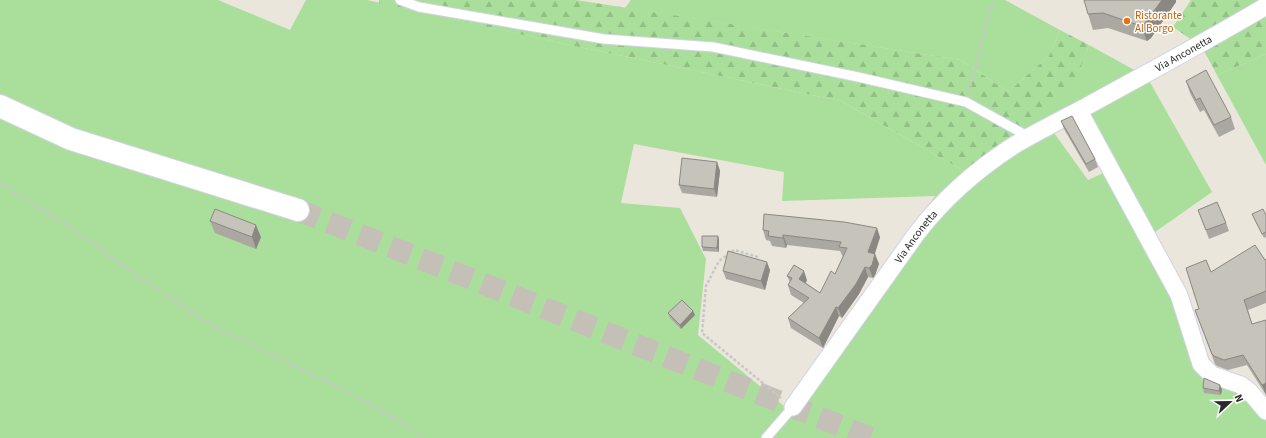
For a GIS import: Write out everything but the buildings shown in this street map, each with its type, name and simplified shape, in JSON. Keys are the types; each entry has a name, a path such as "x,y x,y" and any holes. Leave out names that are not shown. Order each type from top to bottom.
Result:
{"main road":[{"path":"0,106 71,139 298,210"}],"street":[{"name":"Via Anconetta","path":"793,407 916,233 934,211 970,177 1029,137 1079,111 1266,6"},
{"path":"1079,111 1179,295 1201,364 1212,375 1241,385 1250,392 1266,411"}],"lane":[{"path":"400,0 419,7 604,39 713,47 858,77 966,102 1029,137"},
{"path":"766,438 793,407"}],"path":[{"path":"966,102 993,0"},
{"path":"0,182 73,228 136,275 211,325 344,390 400,421 424,438"},
{"path":"758,257 734,250 719,261 706,286 702,333 793,407"}],"green space":[{"path":"0,0 218,0 290,30 306,0 367,0 565,44 841,101 964,171 1072,88 1089,45 1147,77 1212,192 1148,237 1204,360 1266,414 1266,438 0,438","holes":["1080,109 1112,169 1088,180 1049,126","634,144 784,172 782,201 935,196 784,406 698,335 706,259 680,208 621,203"]},
{"path":"379,0 576,0 961,60 1008,92 1049,56 1060,30 1089,45 1073,88 964,171 841,101 565,44 379,3"},
{"path":"631,0 1005,0 1060,30 1049,56 1008,92 961,60 625,8"},
{"path":"1191,0 1266,0 1266,54 1217,75 1202,47 1173,27"},
{"path":"1266,54 1266,165 1217,75"}],"tunnel":[{"path":"298,210 871,438"}],"place":[{"name":"Ristorante Al Borgo","path":"1127,21"}]}
